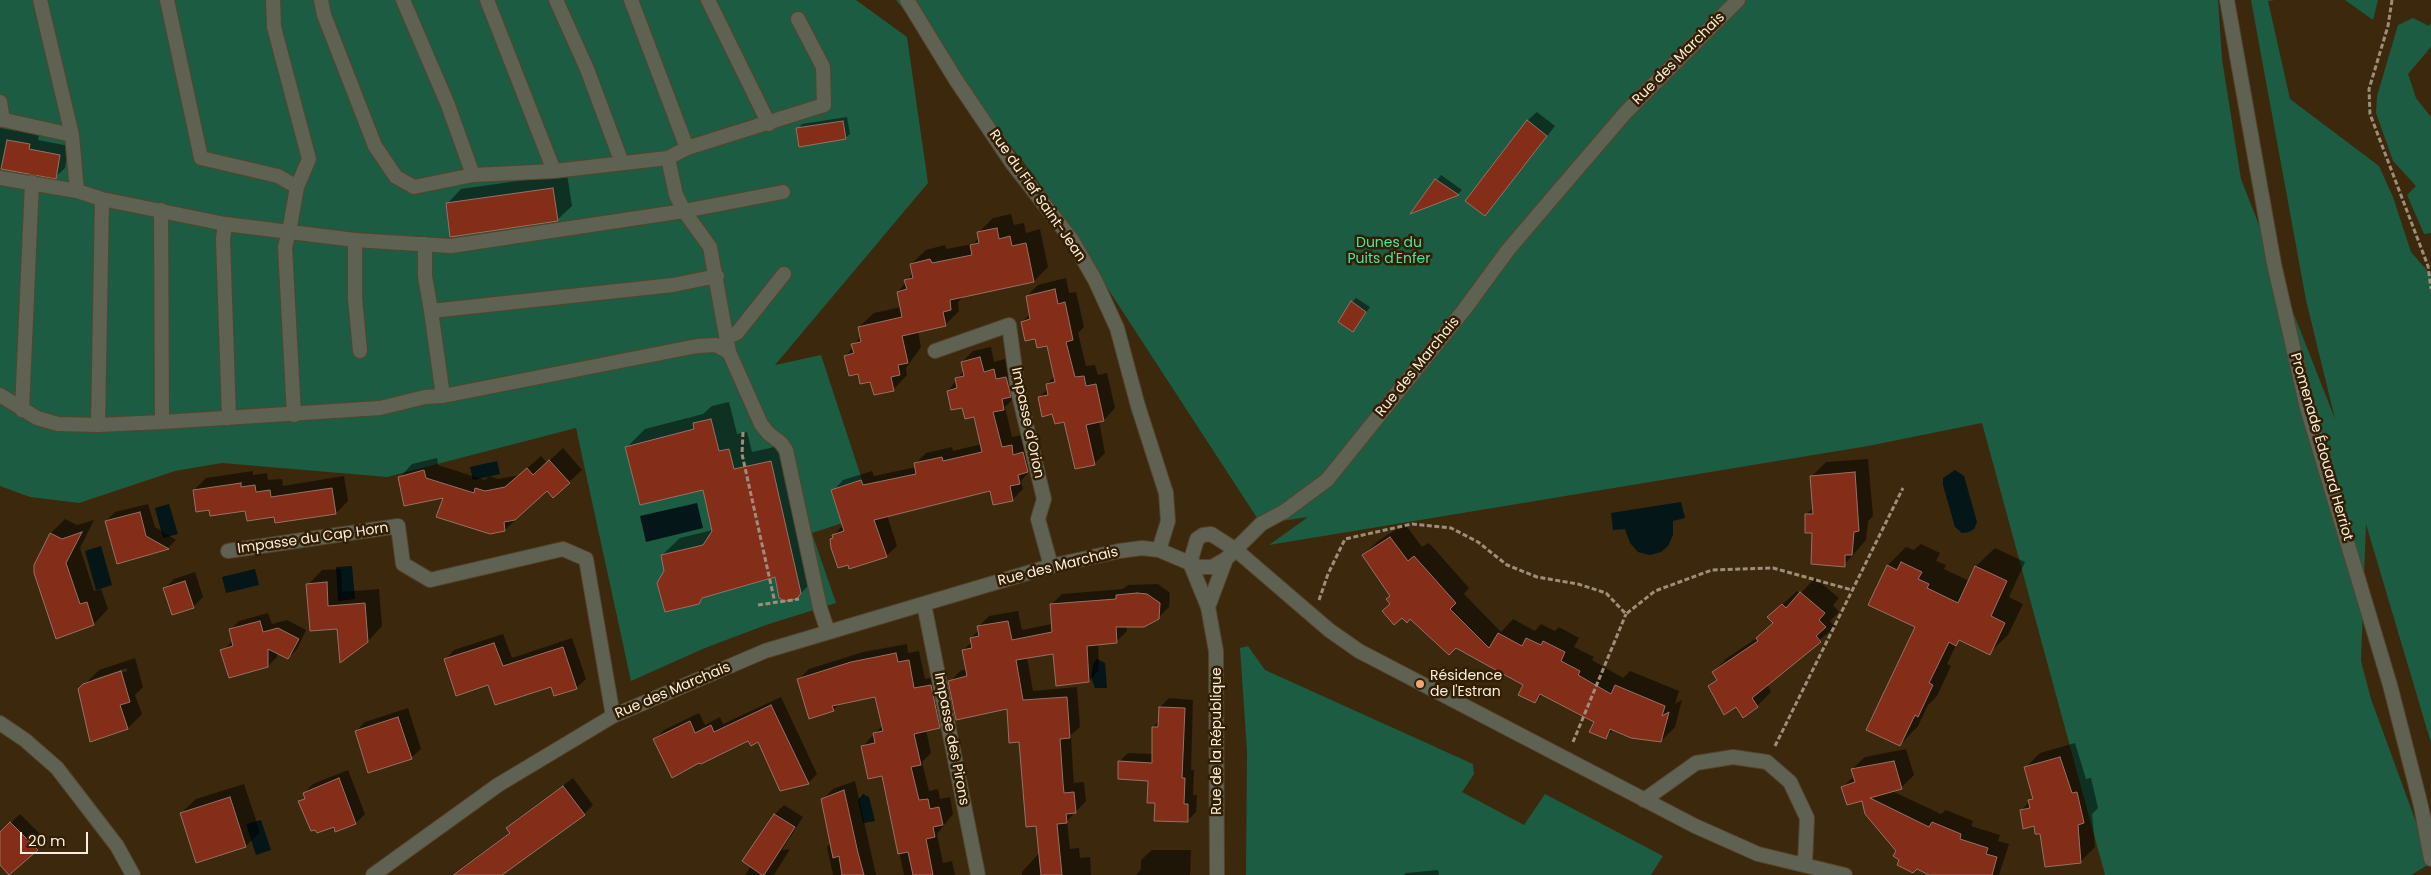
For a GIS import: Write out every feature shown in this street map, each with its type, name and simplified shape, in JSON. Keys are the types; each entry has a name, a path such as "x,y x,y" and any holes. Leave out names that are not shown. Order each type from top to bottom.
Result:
{"street":[{"path":"40,0 72,135 77,191"},
{"path":"167,0 201,158 278,176 297,187"},
{"path":"273,0 274,27 309,159 297,187 285,247 294,415"},
{"path":"321,0 324,15 375,146 396,177 414,187 472,175 554,171 668,158 687,148 769,124 824,105 823,67 798,20"},
{"path":"403,0 448,105 472,175"},
{"path":"487,0 554,171"},
{"path":"556,0 587,69 622,163"},
{"path":"631,0 687,148"},
{"path":"708,0 769,124"},
{"name":"Rue du Fief Saint-Jean","path":"907,0 956,80 997,140 1072,240 1095,280 1114,320 1166,493 1168,521 1159,550"},
{"name":"Rue des Marchais","path":"373,875 498,785 613,716 765,651 1050,566 1119,551 1142,548 1159,550 1200,567 1212,567 1231,554 1262,524 1286,512 1327,480 1464,310 1508,250 1554,196 1626,112 1738,0"},
{"name":"Promenade Édouard Herriot","path":"2227,0 2274,264 2307,408 2390,685 2421,806 2431,859"},
{"path":"0,102 2,120 72,135"},
{"path":"668,158 676,195 684,211 710,247 717,276 729,352 762,424 768,433 781,442 786,450 817,597 828,632"},
{"path":"0,178 77,191 226,224 355,240 451,246 684,211 783,192"},
{"path":"22,410 32,182"},
{"path":"98,426 102,198"},
{"path":"162,210 162,422"},
{"path":"226,224 223,239 230,418"},
{"path":"355,240 355,298 360,351"},
{"path":"426,244 425,276 443,396"},
{"path":"727,337 737,332 784,274"},
{"path":"431,311 673,285 717,276"},
{"name":"Impasse d'Orion","path":"935,351 1009,326 1018,391 1044,499 1038,519 1050,566"},
{"path":"0,395 37,418 58,424 98,426 294,415 380,408 697,346 716,345 729,352"},
{"name":"Impasse du Cap Horn","path":"228,551 398,526 403,564 430,580 563,549 586,559 613,716"},
{"path":"1190,563 1198,539 1203,535 1212,534 1231,554 1359,651 1644,800 1758,854 1844,875"},
{"path":"1208,607 1231,554"},
{"name":"Rue de la République","path":"1190,563 1208,607 1216,652 1216,875"},
{"name":"Impasse des Pirons","path":"924,604 978,875"},
{"path":"0,723 25,740 57,768 116,846 133,875"},
{"path":"1644,800 1696,763 1733,757 1767,762 1790,782 1807,818 1805,864"}],"path":[{"path":"2392,0 2388,26 2369,89 2370,114 2428,266 2431,289"},
{"path":"744,429 742,454 775,603"},
{"path":"1767,762 1903,488"},
{"path":"1314,616 1328,574 1346,539 1412,524 1451,528 1478,542 1507,565 1537,577 1578,584 1606,593 1626,614"},
{"path":"1566,758 1626,614 1655,591 1712,570 1773,568 1852,590"},
{"path":"758,605 817,597"}],"green space":[{"path":"0,0 856,0 907,37 928,183 775,365 821,355 873,513 812,533 836,603 766,625 705,648 631,681 576,428 387,477 222,463 175,471 79,503 30,497 0,486"},
{"name":"Dunes du Puits d'Enfer","path":"896,0 2218,0 2222,59 2241,179 2335,419 2306,300 2251,0 2275,0 2268,1 2290,99 2379,166 2393,197 2411,252 2431,275 2431,743 2366,524 2361,661 2371,699 2431,863 2411,875 2105,875 1982,423 1868,446 1269,545 1308,517 1261,524 1035,177"},
{"path":"2345,0 2378,0 2373,20"},
{"path":"2413,18 2429,26 2431,23 2431,47 2408,74 2416,98 2431,117 2431,233 2424,234 2407,195 2416,186 2393,161 2376,113 2377,96 2398,25"},
{"path":"1248,646 1265,670 1473,764 1474,774 1462,792 1524,825 1545,794 1663,856 1651,875 1246,875 1247,751 1240,648"}],"shaded area":[{"path":"497,461 500,474 473,480 470,467"},
{"path":"1955,470 1964,476 1977,522 1974,529 1969,532 1962,533 1955,527 1943,485 1943,478"},
{"path":"1681,502 1685,518 1673,521 1673,535 1668,546 1661,552 1650,555 1638,552 1630,543 1625,529 1613,530 1611,513"},
{"path":"697,503 703,528 646,542 640,516"},
{"path":"169,504 178,534 163,538 155,508"},
{"path":"101,546 112,585 96,590 85,551"},
{"path":"352,566 355,599 338,601 336,567"},
{"path":"255,569 259,585 226,593 222,577"},
{"path":"1097,659 1105,663 1107,688 1095,688 1091,677 1093,664"},
{"path":"863,794 869,797 875,821 863,823 858,800"},
{"path":"261,820 271,850 256,855 246,824"}],"building":[{"path":"1527,120 1547,136 1485,216 1465,201"},
{"path":"843,121 846,139 799,147 796,128"},
{"path":"7,140 30,144 29,149 60,155 56,179 1,169"},
{"path":"1435,179 1459,195 1410,214"},
{"path":"553,188 558,221 450,237 446,203"},
{"path":"997,228 999,239 1010,236 1012,246 1026,243 1034,282 950,300 951,310 943,312 946,326 902,336 908,363 898,365 900,375 891,377 894,391 874,395 870,382 860,384 858,374 849,376 844,356 854,353 851,344 861,342 858,327 902,317 897,292 907,289 904,280 913,278 910,264 930,259 932,263 972,255 970,245 979,243 977,232"},
{"path":"1055,289 1058,304 1065,302 1073,340 1066,342 1075,377 1084,376 1086,386 1096,384 1104,421 1086,425 1095,465 1075,469 1064,422 1055,424 1052,414 1042,417 1038,397 1048,395 1046,384 1055,382 1047,346 1037,348 1035,339 1025,341 1021,322 1030,319 1026,296"},
{"path":"1351,301 1366,312 1353,332 1338,322"},
{"path":"980,357 984,372 994,369 996,379 1006,377 1011,397 1002,399 1004,410 993,412 1002,447 1012,445 1013,455 1023,452 1028,472 1018,475 1020,484 1010,486 1013,501 993,505 990,491 874,520 887,557 849,569 848,565 838,568 830,539 833,538 832,535 844,531 831,490 861,480 863,485 916,474 914,463 942,457 943,461 982,452 974,417 965,419 962,408 951,410 947,391 957,388 955,378 964,376 961,362"},
{"path":"711,419 719,451 729,449 734,469 771,461 801,593 797,599 785,601 779,598 775,577 702,598 699,604 665,612 657,583 664,571 661,555 703,545 712,531 703,490 640,505 625,447 694,429 693,423"},
{"path":"549,460 570,483 553,498 547,491 515,520 504,522 505,531 490,534 436,517 443,498 404,506 398,477 424,470 426,478 474,493 475,488 485,491 505,487 527,468 533,475"},
{"path":"1855,472 1859,531 1854,532 1852,555 1845,555 1845,567 1811,564 1812,533 1805,533 1805,514 1813,514 1810,476"},
{"path":"241,483 241,487 255,485 256,492 270,490 271,497 332,488 336,514 275,523 274,517 247,521 245,511 210,516 209,510 196,512 193,490"},
{"path":"140,512 146,536 169,549 117,564 105,521"},
{"path":"82,532 66,563 80,604 87,602 94,625 56,639 34,573 34,565 50,533 62,539"},
{"path":"1390,537 1408,561 1414,556 1456,603 1450,609 1489,648 1498,633 1522,646 1526,638 1541,645 1543,641 1565,652 1561,661 1580,671 1578,675 1611,694 1615,685 1665,706 1662,716 1669,712 1661,742 1631,738 1610,729 1606,739 1589,732 1594,722 1540,694 1535,703 1518,695 1523,685 1456,648 1449,655 1410,619 1407,623 1402,618 1394,625 1382,611 1390,604 1386,599 1390,596 1362,555"},
{"path":"1901,562 1922,572 1918,579 1929,584 1927,588 1958,603 1975,566 2007,581 1991,616 2005,623 1990,655 1959,640 1956,646 1949,642 1929,683 1933,685 1918,717 1915,715 1900,746 1866,730 1915,627 1868,605 1887,565 1897,570"},
{"path":"185,581 194,608 172,615 163,588"},
{"path":"327,582 328,606 365,603 368,642 340,663 337,629 310,631 306,584"},
{"path":"1800,592 1825,613 1819,620 1826,627 1816,636 1821,642 1752,698 1758,707 1743,718 1736,707 1724,715 1708,686 1717,680 1712,672 1758,641 1756,638 1773,623 1767,617 1782,604 1786,608"},
{"path":"1147,594 1160,603 1159,619 1144,627 1116,627 1117,643 1087,646 1089,682 1056,686 1053,654 1016,660 1023,700 1067,697 1070,738 1060,739 1063,783 1064,793 1074,792 1076,813 1066,814 1067,823 1057,824 1062,875 1041,875 1036,826 1026,827 1019,742 1009,743 1007,709 956,720 948,681 967,676 962,650 972,648 970,638 979,636 977,626 1008,621 1012,640 1052,632 1050,604 1116,599 1116,595"},
{"path":"260,621 263,632 278,628 299,639 288,659 268,649 268,667 229,678 220,650 233,646 229,629"},
{"path":"494,643 503,666 563,647 577,689 554,696 551,687 495,705 488,685 456,696 444,659"},
{"path":"896,653 898,662 909,660 914,688 931,685 940,728 914,734 921,765 911,767 919,800 928,799 930,809 939,807 943,825 933,827 935,837 926,839 933,875 913,875 908,852 898,854 882,776 868,779 861,746 875,743 873,733 883,731 875,697 832,706 834,711 809,719 797,679 851,662"},
{"path":"121,671 130,702 120,705 128,729 90,742 78,689 83,684"},
{"path":"771,705 809,784 780,791 758,742 751,746 748,741 701,764 699,763 672,778 653,739 690,721 695,733 711,725 714,732"},
{"path":"1159,707 1185,708 1182,778 1185,778 1184,804 1188,804 1188,822 1154,821 1155,803 1147,803 1148,781 1118,779 1118,761 1152,763 1152,727 1158,727"},
{"path":"398,717 412,759 368,773 355,731"},
{"path":"2060,757 2072,793 2077,792 2084,823 2078,825 2081,863 2045,867 2040,834 2035,834 2034,826 2023,829 2020,810 2030,808 2028,800 2033,799 2024,767"},
{"path":"1894,761 1902,789 1870,798 1929,827 1932,822 1961,834 1960,839 1988,848 1986,854 1997,857 1992,875 1929,875 1917,869 1913,873 1897,865 1899,860 1893,856 1896,851 1865,814 1862,801 1847,805 1841,787 1855,782 1851,769"},
{"path":"339,778 356,824 335,832 334,827 317,833 315,830 311,831 298,801 305,799 303,793"},
{"path":"563,786 585,815 502,875 453,875 510,833 506,828"},
{"path":"844,790 864,875 842,875 839,856 833,858 821,799"},
{"path":"230,797 246,847 196,863 180,813"},
{"path":"774,814 795,827 764,875 762,875 742,861"},
{"path":"10,822 38,850 9,875 0,865 0,832"}],"place":[{"name":"Résidence de l'Estran","path":"1420,684"}]}
